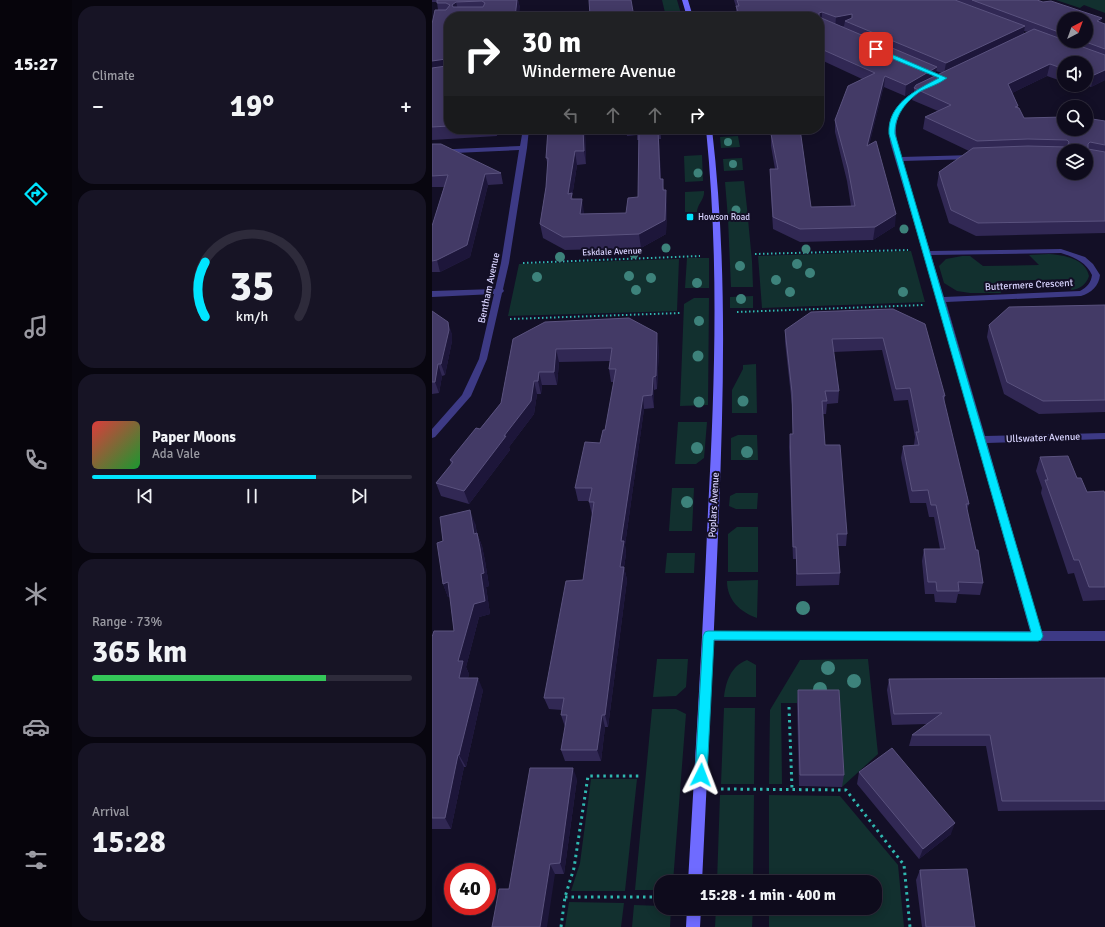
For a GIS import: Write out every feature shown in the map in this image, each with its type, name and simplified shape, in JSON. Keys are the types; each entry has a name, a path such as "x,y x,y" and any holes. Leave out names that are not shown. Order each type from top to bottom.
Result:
{"street":[{"path":"685,0 689,12"},
{"path":"932,84 912,95 895,114 891,127 892,134 1038,636"},
{"name":"Bentham Avenue","path":"432,435 466,396 476,378 483,359 494,320 506,263 525,134"},
{"name":"Poplars Avenue","path":"695,875 717,436 720,312 719,256 715,185 710,134"},
{"path":"432,152 524,148"},
{"path":"899,159 978,156"},
{"name":"Buttermere Crescent","path":"925,251 1061,251 1078,256 1085,260 1091,265 1096,275 1096,279 1091,287 1081,293 941,302"},
{"path":"432,294 500,291"},
{"name":"Ullswater Avenue","path":"982,440 1105,436"},
{"path":"708,636 1105,636"},
{"path":"693,927 694,915"}],"path":[{"path":"755,254 925,251"},
{"name":"Eskdale Avenue","path":"506,263 719,256"},
{"path":"720,312 941,302"},
{"path":"494,320 681,312"},
{"path":"789,707 792,790"},
{"path":"561,927 565,897 574,868 588,776 642,776"},
{"path":"700,789 846,790 904,866 910,927"},
{"path":"565,897 654,897"}],"green space":[{"path":"662,0 677,0 681,12 665,12"},
{"path":"1056,0 1105,0 1105,13 1084,5 1080,8"},
{"path":"738,136 740,147 721,148 720,137"},
{"path":"702,155 703,181 685,182 684,156"},
{"path":"742,158 743,170 724,171 723,159"},
{"path":"744,181 748,217 728,218 725,182"},
{"path":"704,191 697,212 685,212 685,192"},
{"path":"728,219 748,219 753,287 731,287"},
{"path":"911,251 925,302 762,308 758,256"},
{"path":"1029,255 1061,255 1079,262 1087,270 1089,276 1086,282 1080,288 1071,290 1074,279 998,281 1001,293 970,293 957,291 944,283 939,266 946,259 962,256 970,256 983,266 1039,265"},
{"path":"687,258 709,258 709,288 685,288"},
{"path":"679,259 677,311 508,316 519,264"},
{"path":"753,296 753,308 730,308 730,297"},
{"path":"694,298 709,298 708,405 680,406 684,304"},
{"path":"756,364 757,413 732,413 732,390 743,369 743,365"},
{"path":"678,422 707,422 704,458 696,464 675,464"},
{"path":"738,435 757,435 758,460 731,460 731,438"},
{"path":"672,488 694,488 692,531 669,531"},
{"path":"736,493 758,493 757,509 736,509 729,506 730,496"},
{"path":"737,527 758,527 758,572 728,572 728,534"},
{"path":"667,553 695,553 694,573 665,573"},
{"path":"758,580 757,618 740,609 729,594 727,581"},
{"path":"657,659 688,659 686,687 676,696 653,697"},
{"path":"868,659 878,754 842,787 837,703 781,703 782,784 769,784 770,710 800,660"},
{"path":"747,660 756,665 756,697 724,697 726,685 733,670"},
{"path":"724,708 755,708 754,784 721,784"},
{"path":"652,709 676,709 686,714 674,875 654,875 654,890 635,890"},
{"path":"591,779 637,779 625,891 571,891 580,863"},
{"path":"720,795 754,795 753,875 717,875"},
{"path":"769,795 840,796 898,865 904,927 769,927 769,915 882,915 882,875 769,875"},
{"path":"569,902 624,903 621,927 565,927"},
{"path":"634,905 654,906 654,915 671,915 670,927 632,927"},
{"path":"716,915 753,915 752,927 715,927"}],"building":[{"path":"437,0 517,0 516,12 444,12 444,59 432,61 432,24 435,10 446,10 450,5 446,3 437,3","holes":["482,1 485,3 483,7 453,7 452,5 456,2"]},
{"path":"589,0 631,0 633,12 590,12"},
{"path":"737,0 955,0 1025,26 946,63 845,21 852,18 852,14 836,17 824,12 738,12 736,6 739,6"},
{"path":"972,0 1051,1 1084,12 1057,12 1057,31"},
{"path":"1093,15 1102,18 1097,21 1105,24 1105,49 1093,45"},
{"path":"824,19 937,67 906,85 885,76 884,78 867,146 876,141 896,214 875,227 800,229 773,217 770,169 778,169 771,134 801,134 811,207 855,206 848,168 835,120 848,86 875,73 824,50"},
{"path":"1034,29 1057,37 1057,48 1086,48 1105,55 1105,70 1093,75 1093,56 1057,56 1057,66 1050,64 1008,84 1018,106 1015,107 1019,108 1024,118 1057,117 1057,136 1093,136 1093,119 1105,121 1105,145 1090,142 1088,144 1068,144 1069,142 1067,140 1028,139 977,141 925,117 951,105 914,88 916,85"},
{"path":"444,66 444,126 432,127 432,68"},
{"path":"548,134 583,134 584,151 575,151 568,194 572,193 571,199 582,199 580,214 626,213 628,198 638,197 639,134 658,134 660,179 663,179 663,190 666,190 665,220 639,234 563,237 540,224 546,187 548,158 546,158"},
{"path":"432,144 441,144 501,173 485,174 467,245 432,261 432,226 448,175 432,176"},
{"path":"1057,147 1057,180 1093,180 1093,150 1105,152 1105,221 978,223 951,210 939,172 973,148"},
{"path":"1105,305 1105,400 1043,401 1007,382 989,325 1009,307"},
{"path":"893,309 925,324 945,396 943,396 969,504 966,504 976,550 978,550 983,583 958,582 959,591 937,591 936,582 928,582 924,549 945,549 936,505 931,505 928,490 912,491 903,446 919,445 916,432 919,432 910,388 896,389 883,338 832,339 839,391 825,391 827,401 822,401 825,445 840,445 847,534 837,534 840,573 797,574 796,547 793,547 790,434 793,434 792,392 785,330 811,312"},
{"path":"432,311 448,322 449,330 441,364 438,364 435,382 432,382"},
{"path":"629,318 657,333 656,376 653,377 652,395 643,396 621,541 624,541 620,567 624,567 605,715 602,715 597,750 561,750 567,715 561,715 564,698 544,698 566,581 583,580 594,502 589,502 592,488 575,488 585,442 600,443 603,430 605,430 616,369 609,369 612,348 556,349 554,372 539,372 538,381 534,381 531,401 464,491 436,483 453,462 450,460 476,428 480,429 501,403 513,339 545,322"},
{"path":"1068,456 1077,478 1081,478 1087,492 1104,491 1105,494 1105,587 1089,587 1079,560 1074,560 1045,480 1048,480 1040,457"},
{"path":"470,510 474,534 477,533 480,548 484,573 481,574 485,601 474,604 458,661 463,661 459,678 478,678 458,755 445,818 432,818 432,637 434,631 454,631 448,582 443,584 437,543 443,541 440,517"},
{"path":"1105,678 1105,801 1002,801 990,735 912,735 942,713 894,714 889,679"},
{"path":"798,690 839,690 844,775 800,775"},
{"path":"892,748 955,823 923,849 859,772"},
{"path":"530,768 573,768 560,863 550,864 540,927 492,927 494,915 496,915 499,889 509,889"},
{"path":"967,869 975,927 926,927 920,870"}],"place":[{"name":"Howson Road","path":"690,217"}],"route":[{"path":"701,775 708,636 1038,636 941,300 893,142 891,127 895,114 900,107 912,95 944,78 876,49"}]}
